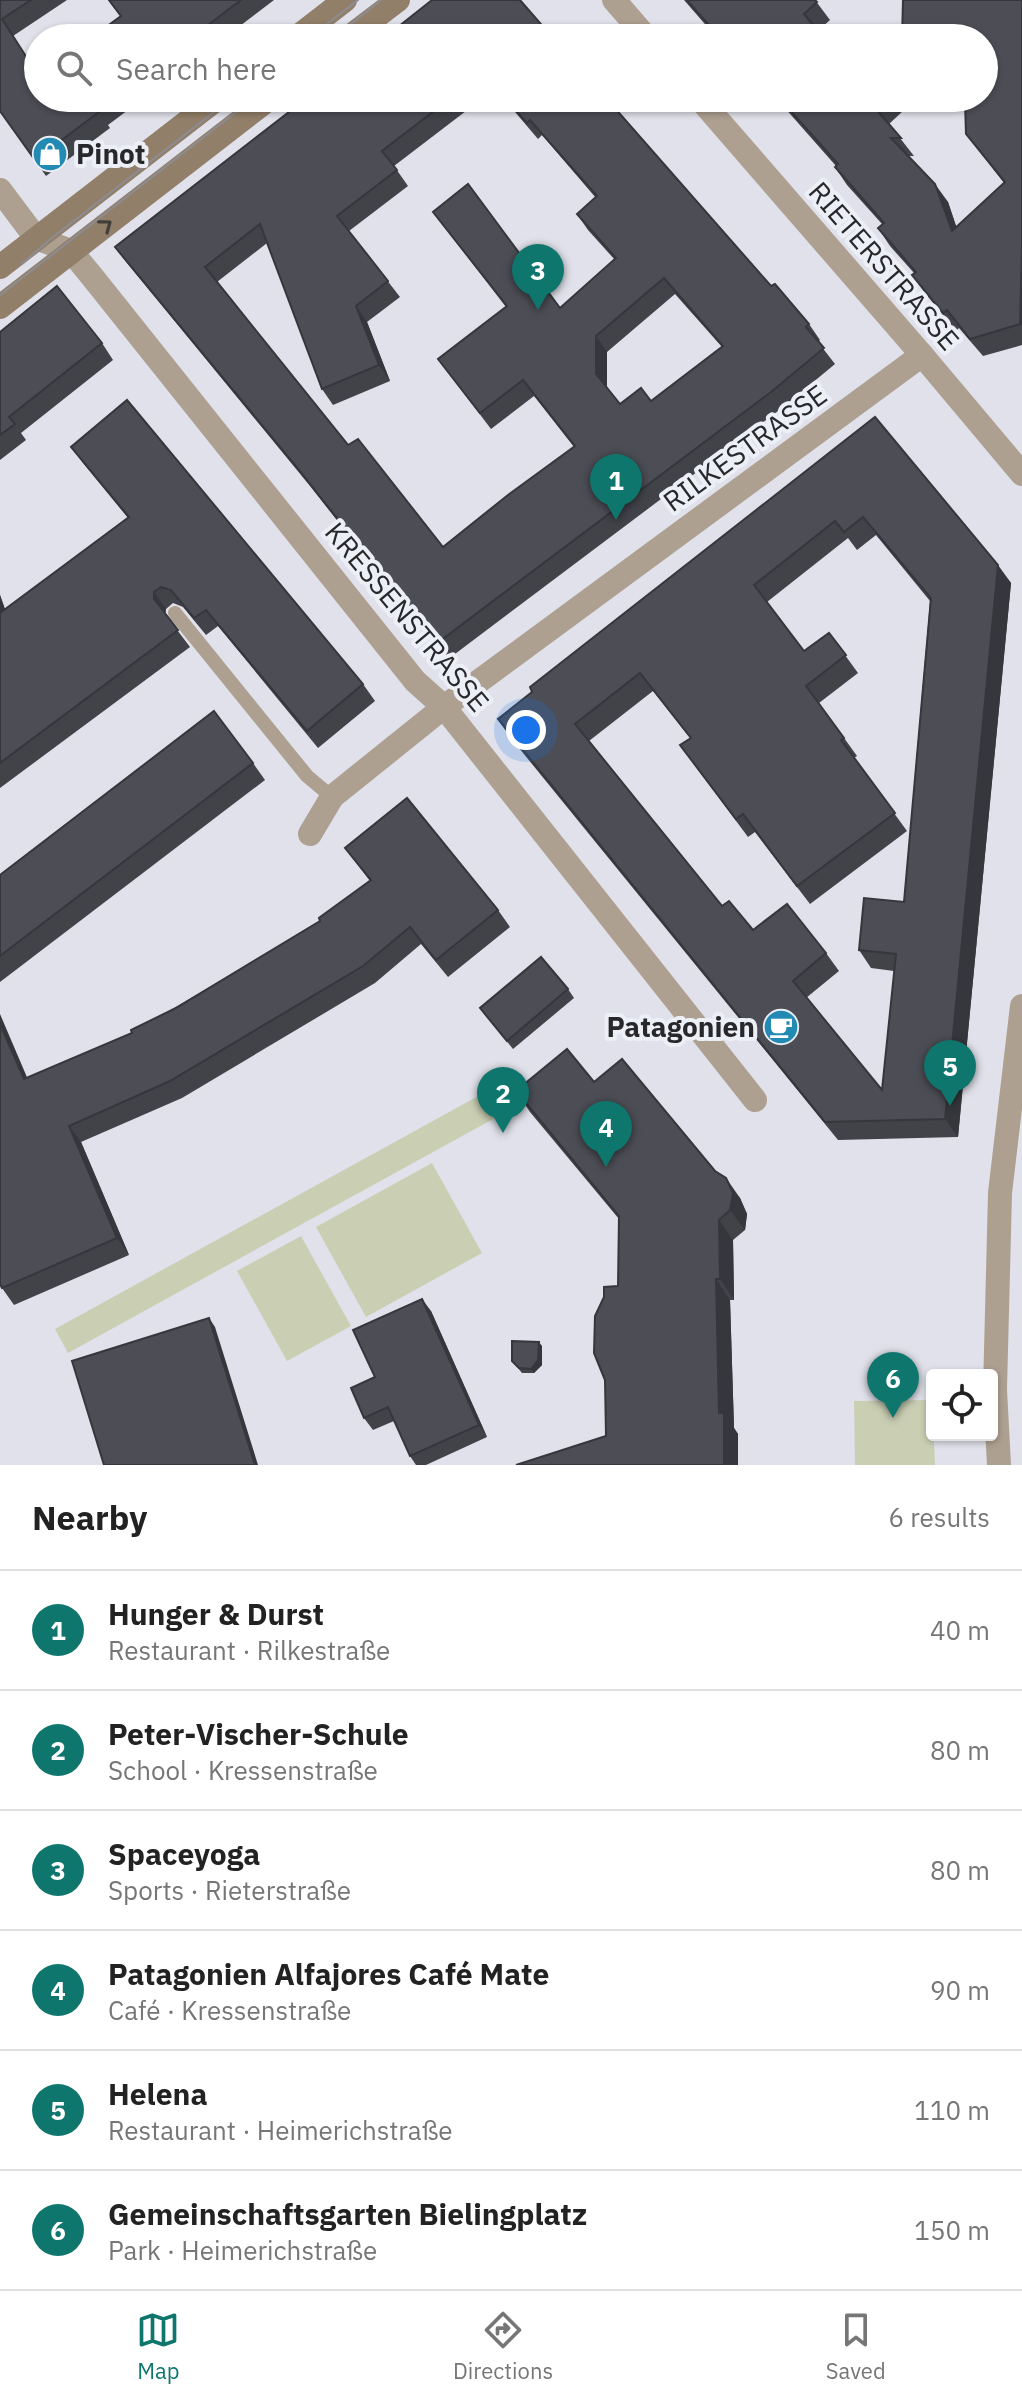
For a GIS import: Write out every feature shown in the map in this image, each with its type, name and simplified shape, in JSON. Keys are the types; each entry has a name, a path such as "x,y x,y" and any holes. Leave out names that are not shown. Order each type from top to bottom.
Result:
{"main road":[{"path":"314,24 345,0"},
{"path":"366,24 398,0"},
{"path":"0,267 200,112"},
{"path":"0,307 252,112"}],"street":[{"path":"614,0 635,24"},
{"name":"RIETERSTRASSE","path":"711,112 1022,474"},
{"path":"0,190 36,238 71,251"},
{"name":"KRESSENSTRASSE","path":"71,251 415,681 444,707 755,1100"},
{"name":"RILKESTRASSE","path":"310,834 332,797 444,707 922,355"},
{"path":"999,1465 995,1390 1000,1193 1022,1006"}],"lane":[{"path":"175,613 307,776 332,797"}],"green space":[{"path":"511,1078 524,1102 68,1353 55,1329"},
{"path":"432,1163 482,1253 366,1317 316,1227"},
{"path":"301,1236 351,1326 287,1361 237,1271"},
{"path":"926,1400 926,1441 934,1441 935,1465 855,1465 854,1401"}],"building":[{"path":"0,0 31,0 2,19 24,53 24,112 99,112 35,160 0,111"},
{"path":"109,0 241,0 209,24 110,24 121,16"},
{"path":"432,0 520,0 541,24 402,24"},
{"path":"687,0 817,2 804,14 812,24 708,24"},
{"path":"903,0 1022,0 1020,324 970,339 947,310 943,313 912,275 916,272 878,228 884,223 835,167 838,164 792,112 878,112 901,138 891,138 935,184 952,231 1005,182 966,134 965,112 998,112 998,24 902,24"},
{"path":"289,112 433,112 382,151 397,170 337,216 388,281 356,306 379,365 322,389 260,224 205,267 348,445 358,439 443,547 575,446 523,380 480,413 438,359 507,306 433,212 468,184 560,308 616,258 577,214 597,196 530,120 527,123 517,112 618,112 771,286 775,284 809,324 806,327 824,348 771,392 436,644 299,470 115,247","holes":["664,278 723,346 651,401 641,388 620,404 596,374 596,336"]},
{"path":"57,286 102,343 9,417 15,424 0,435 0,332"},
{"path":"127,400 363,684 307,731 206,610 194,618 171,590 161,587 154,592 154,599 178,630 0,763 0,613 129,517 71,447"},
{"path":"875,417 998,565 945,1119 825,1122 498,719 532,692 530,687","holes":["863,517 931,598 904,902 864,898 859,950 896,954 882,1090 793,981 826,953 787,904 753,930 729,901 722,906 575,724 640,673 691,738 680,745 736,819 743,814 797,886 895,813 806,686 846,655 829,633 804,651 754,585 835,521 844,532"]},
{"path":"214,711 253,763 0,956 0,875"},
{"path":"407,798 498,910 436,960 410,927 363,966 170,1081 69,1126 117,1238 2,1288 0,1024 24,1079 132,1033 131,1030 176,1008 320,921 319,918 371,880 345,848"},
{"path":"541,957 568,989 507,1041 480,1008"},
{"path":"567,1049 594,1082 622,1059 715,1171 726,1178 733,1193 730,1210 719,1220 720,1279 716,1279 719,1413 724,1413 724,1465 516,1465 606,1436 605,1380 594,1353 595,1316 604,1297 604,1287 618,1286 619,1216 516,1091"},
{"path":"422,1299 479,1425 410,1456 388,1407 364,1418 351,1388 375,1377 353,1330"},
{"path":"209,1318 255,1465 104,1465 72,1361"},
{"path":"512,1341 539,1342 538,1360 531,1369 519,1368 512,1361"}],"tram line":[{"path":"327,24 358,0"},
{"path":"351,24 381,0"},
{"path":"22,264 214,112"},
{"path":"0,295 236,112"}],"place":[{"name":"Pinot","path":"50,154"},
{"name":"Spaceyoga","path":"538,310"},
{"name":"Hunger & Durst","path":"616,520"},
{"name":"Patagonien","path":"781,1027"},
{"name":"Helena","path":"950,1106"},
{"name":"Peter-Vischer-Schule","path":"503,1133"},
{"name":"Patagonien Alfajores Café Mate","path":"606,1167"},
{"name":"Gemeinschaftsgarten Bielingplatz","path":"893,1418"}]}
